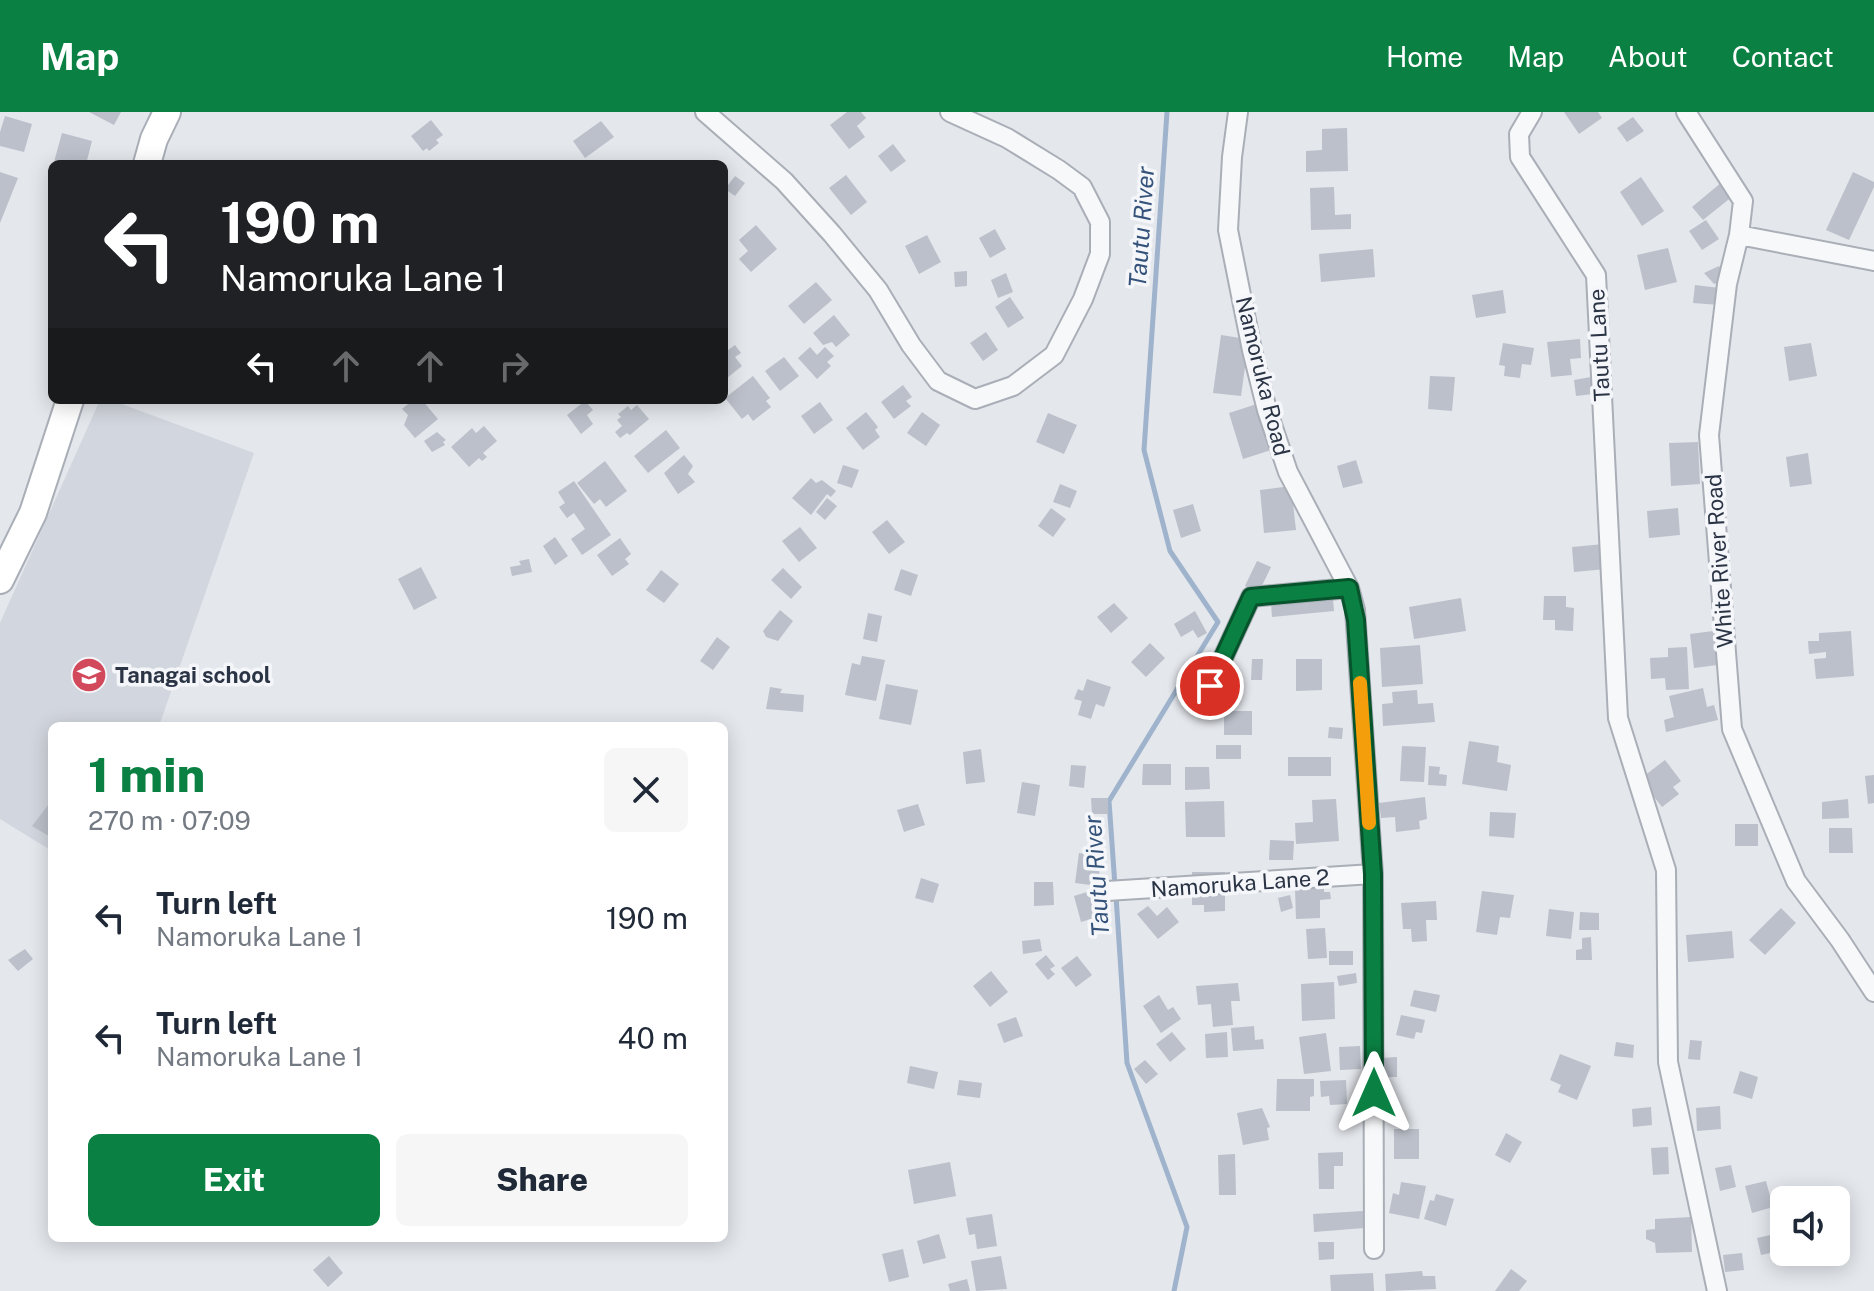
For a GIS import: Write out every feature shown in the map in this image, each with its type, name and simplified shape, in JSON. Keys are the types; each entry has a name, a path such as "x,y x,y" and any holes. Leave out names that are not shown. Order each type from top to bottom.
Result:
{"main road":[{"path":"148,160 167,112"},
{"path":"0,580 33,513 69,404"}],"street":[{"path":"705,112 784,181 832,234 878,290 911,345 938,381 975,399 1013,386 1054,355 1083,299 1100,254 1100,222 1082,187 1059,170 1007,138 950,112"},
{"name":"Namoruka Road","path":"1238,112 1228,230 1252,350 1267,410 1288,472 1349,588 1356,620 1373,874 1374,1249"},
{"name":"Tautu Lane","path":"1532,112 1519,134 1520,157 1596,275 1618,718 1666,870 1668,1062 1717,1291"},
{"name":"White River Road","path":"1686,112 1743,201 1739,235 1727,284 1709,435 1732,729 1796,881 1874,992"},
{"path":"1739,235 1874,261"},
{"path":"1210,686 1251,597 1349,588"},
{"name":"Namoruka Lane 2","path":"1107,891 1373,874"}],"shaded area":[{"name":"Tanagai school","path":"98,404 122,404 254,453 160,722 48,722 48,849 0,819 0,623"}],"building":[{"path":"89,112 121,112 114,125"},
{"path":"847,112 861,112 866,118 857,126 865,137 849,149 830,125"},
{"path":"1564,112 1598,112 1602,118 1579,134"},
{"path":"5,116 32,124 24,152 0,146"},
{"path":"1633,117 1644,131 1627,142 1617,128"},
{"path":"431,120 443,135 429,151 427,148 423,151 411,136"},
{"path":"601,121 614,137 585,158 573,141"},
{"path":"1347,128 1348,171 1306,172 1306,151 1322,150 1322,129"},
{"path":"62,133 92,141 87,160 55,160"},
{"path":"893,144 906,161 891,172 878,156"},
{"path":"0,172 18,178 0,223"},
{"path":"1853,172 1874,182 1874,187 1849,240 1826,230"},
{"path":"846,175 867,202 851,215 829,188"},
{"path":"735,176 745,183 735,196 728,191 728,185"},
{"path":"1641,177 1664,211 1642,226 1620,192"},
{"path":"1722,182 1733,196 1703,220 1692,207"},
{"path":"1334,187 1335,215 1351,214 1351,229 1311,230 1310,188"},
{"path":"1706,220 1719,239 1702,250 1689,231"},
{"path":"756,225 777,249 751,272 739,259 748,251 739,240"},
{"path":"995,229 1006,249 990,258 979,238"},
{"path":"927,235 941,262 919,274 905,246"},
{"path":"1668,248 1677,282 1645,290 1637,255"},
{"path":"1373,249 1375,277 1321,282 1319,254"},
{"path":"1719,266 1726,279 1714,284 1704,273"},
{"path":"967,271 967,286 955,287 954,272"},
{"path":"1006,273 1013,292 998,298 991,280"},
{"path":"816,282 832,300 804,324 788,306"},
{"path":"1695,285 1720,288 1719,305 1693,303"},
{"path":"1503,290 1506,313 1476,318 1472,295"},
{"path":"1010,297 1024,318 1008,328 995,307"},
{"path":"834,315 850,335 836,347 832,342 823,345 813,333"},
{"path":"986,332 998,350 983,361 970,343"},
{"path":"1221,335 1260,341 1257,369 1245,367 1241,396 1213,393"},
{"path":"1580,339 1581,358 1570,359 1572,375 1551,377 1547,342"},
{"path":"1503,343 1534,348 1531,365 1522,364 1520,378 1504,376 1505,366 1499,365"},
{"path":"1811,343 1817,376 1789,381 1784,347"},
{"path":"735,345 741,353 735,357 742,366 728,377 728,350"},
{"path":"810,347 817,355 825,347 834,356 827,362 831,366 817,379 798,358"},
{"path":"784,357 799,376 780,391 765,371"},
{"path":"753,376 770,398 766,401 771,407 753,421 748,414 742,419 728,402 728,396"},
{"path":"1430,376 1455,377 1452,411 1428,409"},
{"path":"1591,377 1593,394 1576,396 1574,380"},
{"path":"903,385 912,397 906,401 911,406 894,419 881,402"},
{"path":"820,402 833,420 814,434 801,416"},
{"path":"1260,403 1274,449 1243,459 1229,413"},
{"path":"408,404 425,404 438,419 415,438 404,425 408,415 402,409"},
{"path":"581,404 588,404 593,410 587,415 593,424 581,434 567,415"},
{"path":"637,405 649,419 630,435 627,433 620,438 615,432 622,426 617,420 621,417 618,414 628,406 631,410"},
{"path":"866,412 878,427 875,430 880,437 863,450 846,428"},
{"path":"922,412 940,425 926,446 907,433"},
{"path":"1048,413 1077,425 1064,454 1036,442"},
{"path":"484,426 497,441 483,453 487,457 482,461 479,458 469,467 451,447 472,428 476,433"},
{"path":"666,430 680,448 648,473 634,456"},
{"path":"437,432 446,440 443,442 445,445 432,452 424,441"},
{"path":"1698,442 1700,484 1671,486 1669,443"},
{"path":"1808,453 1812,484 1790,487 1786,457"},
{"path":"684,455 693,466 688,474 695,482 678,494 664,473"},
{"path":"1356,460 1363,483 1343,488 1337,466"},
{"path":"605,461 627,491 606,507 600,499 594,504 577,483"},
{"path":"843,465 859,470 852,488 837,483"},
{"path":"811,478 816,483 822,480 836,491 831,497 827,494 811,515 792,498"},
{"path":"574,481 611,535 582,555 571,539 585,529 574,513 567,518 559,507 565,503 558,492"},
{"path":"1060,484 1077,491 1070,508 1053,502"},
{"path":"1291,486 1296,530 1264,533 1260,490"},
{"path":"827,498 837,506 825,520 816,512"},
{"path":"1193,504 1201,531 1181,538 1173,510"},
{"path":"1051,508 1066,519 1053,537 1038,526"},
{"path":"1678,508 1680,535 1649,538 1647,511"},
{"path":"887,520 905,542 889,554 872,532"},
{"path":"800,527 817,548 799,562 782,541"},
{"path":"555,537 568,556 555,565 543,546"},
{"path":"620,538 631,554 625,559 629,564 612,576 597,555"},
{"path":"1604,544 1606,569 1574,572 1572,547"},
{"path":"529,559 532,572 512,576 510,567 521,565 519,561"},
{"path":"1257,561 1271,567 1259,592 1245,586"},
{"path":"421,567 437,598 414,610 398,579"},
{"path":"783,568 802,587 791,599 771,580"},
{"path":"901,569 918,575 911,596 894,590"},
{"path":"661,570 679,584 664,603 646,590"},
{"path":"1321,587 1322,600 1333,600 1334,611 1272,617 1270,591"},
{"path":"1544,596 1566,596 1566,607 1574,608 1573,631 1555,630 1555,620 1543,620"},
{"path":"1461,598 1466,631 1414,639 1409,607"},
{"path":"1114,603 1128,618 1111,633 1097,617"},
{"path":"780,610 793,621 778,641 766,637 763,631"},
{"path":"1195,611 1207,633 1198,638 1193,630 1181,637 1174,624"},
{"path":"868,613 882,616 877,642 863,639"},
{"path":"1721,630 1725,664 1694,668 1690,634"},
{"path":"1851,631 1854,676 1816,679 1814,659 1826,658 1826,652 1809,654 1808,641 1819,641 1819,633"},
{"path":"717,637 730,647 713,670 700,661"},
{"path":"1150,643 1165,658 1146,677 1131,662"},
{"path":"1420,645 1423,684 1382,687 1380,648"},
{"path":"1687,647 1689,689 1666,690 1665,678 1651,679 1650,658 1668,657 1668,648"},
{"path":"862,656 885,660 876,701 845,695 852,663 860,665"},
{"path":"1252,659 1263,659 1262,680 1251,680"},
{"path":"1296,659 1322,659 1322,690 1296,691"},
{"path":"1087,679 1111,687 1104,707 1096,704 1091,719 1078,715 1082,701 1074,699 1078,689 1083,691"},
{"path":"886,684 918,690 911,725 879,719"},
{"path":"770,687 782,689 780,693 804,695 803,712 766,709"},
{"path":"1703,688 1707,707 1714,705 1718,720 1666,732 1664,720 1674,717 1669,696"},
{"path":"1417,690 1418,704 1433,703 1435,722 1383,726 1382,704 1393,703 1392,692"},
{"path":"1224,711 1252,711 1252,735 1224,735"},
{"path":"1329,727 1343,728 1342,739 1328,738"},
{"path":"1469,741 1499,746 1497,762 1511,765 1507,791 1462,784"},
{"path":"1216,745 1241,745 1241,759 1216,759"},
{"path":"1402,746 1426,747 1424,782 1400,781"},
{"path":"981,749 985,782 966,784 963,752"},
{"path":"1288,757 1331,757 1331,776 1288,776"},
{"path":"1665,760 1681,781 1673,787 1679,794 1662,807 1640,779"},
{"path":"1143,764 1171,764 1171,785 1142,785"},
{"path":"1071,765 1086,766 1084,788 1069,786"},
{"path":"1429,766 1440,767 1439,774 1447,775 1446,786 1428,785"},
{"path":"1185,767 1209,767 1210,789 1185,790"},
{"path":"1874,775 1874,803 1868,804 1865,776"},
{"path":"1022,782 1040,785 1035,816 1017,813"},
{"path":"1425,797 1427,819 1419,821 1420,829 1396,832 1395,817 1381,818 1379,803"},
{"path":"1091,798 1108,798 1108,814 1092,814"},
{"path":"1336,799 1339,841 1296,844 1295,823 1313,822 1312,800"},
{"path":"1848,799 1849,818 1822,819 1822,802"},
{"path":"1224,801 1225,837 1186,837 1185,802"},
{"path":"918,804 925,825 904,832 897,810"},
{"path":"48,805 48,836 32,826"},
{"path":"1490,812 1516,813 1514,838 1489,836"},
{"path":"1735,824 1758,824 1758,846 1735,846"},
{"path":"1829,828 1852,828 1853,853 1829,853"},
{"path":"1270,840 1294,841 1293,860 1269,860"},
{"path":"1079,853 1101,856 1098,886 1075,883"},
{"path":"1192,872 1225,872 1225,911 1204,912 1204,905 1192,905"},
{"path":"921,878 939,884 933,903 915,898"},
{"path":"1034,882 1053,882 1054,905 1034,906"},
{"path":"1324,886 1324,892 1330,892 1331,899 1320,900 1320,918 1296,919 1295,888"},
{"path":"1097,889 1104,915 1081,922 1074,896"},
{"path":"1482,891 1514,895 1510,918 1500,917 1497,935 1476,932"},
{"path":"1290,895 1293,908 1281,912 1278,898"},
{"path":"1436,901 1437,920 1426,920 1427,941 1412,942 1411,929 1403,929 1401,903"},
{"path":"1148,906 1157,916 1167,907 1179,922 1158,939 1137,914"},
{"path":"1781,908 1796,923 1765,955 1749,940"},
{"path":"1549,909 1574,912 1571,939 1546,936"},
{"path":"1580,912 1599,913 1599,930 1579,930"},
{"path":"1325,928 1327,958 1308,959 1306,929"},
{"path":"1732,931 1734,958 1688,962 1686,935"},
{"path":"1591,937 1592,960 1576,960 1576,950 1582,949 1582,938"},
{"path":"1040,939 1042,951 1023,954 1022,941"},
{"path":"25,949 33,959 18,971 8,960"},
{"path":"1329,951 1353,951 1353,965 1329,965"},
{"path":"1046,955 1055,966 1050,969 1055,974 1048,980 1035,964"},
{"path":"1077,956 1092,975 1076,987 1061,968"},
{"path":"991,971 1008,992 990,1007 973,986"},
{"path":"1356,973 1357,983 1339,986 1337,976"},
{"path":"1334,982 1335,1019 1302,1021 1301,984"},
{"path":"1238,983 1240,1001 1231,1001 1233,1025 1213,1027 1211,1004 1198,1005 1196,986"},
{"path":"1414,990 1440,995 1436,1012 1410,1006"},
{"path":"1159,995 1168,1010 1173,1007 1181,1019 1161,1033 1143,1006"},
{"path":"1401,1015 1425,1020 1422,1033 1416,1032 1414,1039 1396,1035"},
{"path":"1016,1017 1023,1036 1004,1043 997,1024"},
{"path":"1254,1026 1255,1040 1263,1039 1264,1049 1233,1051 1231,1028"},
{"path":"1172,1032 1186,1049 1170,1062 1156,1044"},
{"path":"1227,1032 1228,1057 1206,1058 1205,1034"},
{"path":"1326,1033 1331,1071 1304,1074 1299,1037"},
{"path":"1690,1040 1702,1041 1700,1060 1688,1059"},
{"path":"1616,1042 1634,1045 1633,1058 1614,1056"},
{"path":"1360,1046 1361,1069 1340,1070 1339,1047"},
{"path":"1560,1054 1591,1066 1577,1100 1558,1092 1561,1085 1550,1080"},
{"path":"1397,1057 1397,1077 1383,1077 1382,1058"},
{"path":"1145,1060 1158,1074 1146,1084 1134,1069"},
{"path":"910,1066 938,1072 934,1089 907,1083"},
{"path":"1740,1071 1758,1077 1752,1099 1733,1093"},
{"path":"1277,1079 1314,1079 1310,1111 1276,1111"},
{"path":"959,1080 982,1083 980,1098 957,1095"},
{"path":"1346,1080 1347,1104 1330,1105 1329,1096 1321,1097 1320,1081"},
{"path":"1720,1106 1721,1129 1697,1131 1696,1108"},
{"path":"1651,1107 1652,1125 1633,1127 1632,1109"},
{"path":"1262,1108 1270,1127 1267,1128 1269,1140 1243,1145 1237,1113"},
{"path":"1394,1129 1419,1129 1419,1159 1394,1159"},
{"path":"1506,1133 1522,1142 1510,1163 1495,1155"},
{"path":"1668,1147 1669,1174 1653,1175 1651,1148"},
{"path":"1343,1152 1343,1166 1334,1166 1334,1189 1319,1189 1318,1153"},
{"path":"1235,1154 1236,1195 1219,1195 1218,1155"},
{"path":"950,1162 956,1196 914,1204 908,1170"},
{"path":"1731,1165 1736,1187 1720,1191 1715,1168"},
{"path":"1766,1181 1770,1208 1752,1213 1745,1186"},
{"path":"1401,1182 1426,1186 1419,1219 1389,1213 1393,1193 1399,1195"},
{"path":"1436,1194 1454,1199 1446,1226 1424,1219 1430,1200 1434,1201"},
{"path":"1363,1211 1364,1228 1314,1232 1313,1214"},
{"path":"992,1214 997,1246 977,1249 975,1234 969,1235 966,1218"},
{"path":"1691,1217 1692,1252 1656,1253 1655,1243 1646,1239 1646,1230 1655,1229 1655,1219"},
{"path":"939,1234 946,1258 923,1264 917,1241"},
{"path":"1770,1235 1770,1253 1761,1255 1757,1238"},
{"path":"1318,1242 1334,1242 1334,1259 1319,1260"},
{"path":"903,1249 909,1277 889,1282 882,1254"},
{"path":"1742,1253 1744,1270 1725,1272 1723,1255"},
{"path":"329,1256 343,1273 328,1287 313,1270"},
{"path":"1001,1256 1007,1289 976,1291 971,1261"},
{"path":"1511,1269 1527,1281 1519,1291 1495,1291"},
{"path":"1422,1271 1423,1276 1435,1276 1436,1289 1386,1291 1385,1274"},
{"path":"1373,1273 1374,1291 1331,1291 1330,1275"},
{"path":"967,1279 970,1291 950,1291 948,1284"}],"waterway":[{"name":"Tautu River","path":"1115,886 1109,801 1218,622 1170,551 1144,450 1167,112"},
{"name":"Tautu River","path":"1116,896 1127,1063 1187,1227 1174,1291"}],"slow traffic":[{"path":"1360,683 1369,823"}],"place":[{"name":"Tanagai school","path":"89,675"}],"route":[{"path":"1210,686 1251,597 1349,588 1356,620 1373,874 1374,1093"}]}
